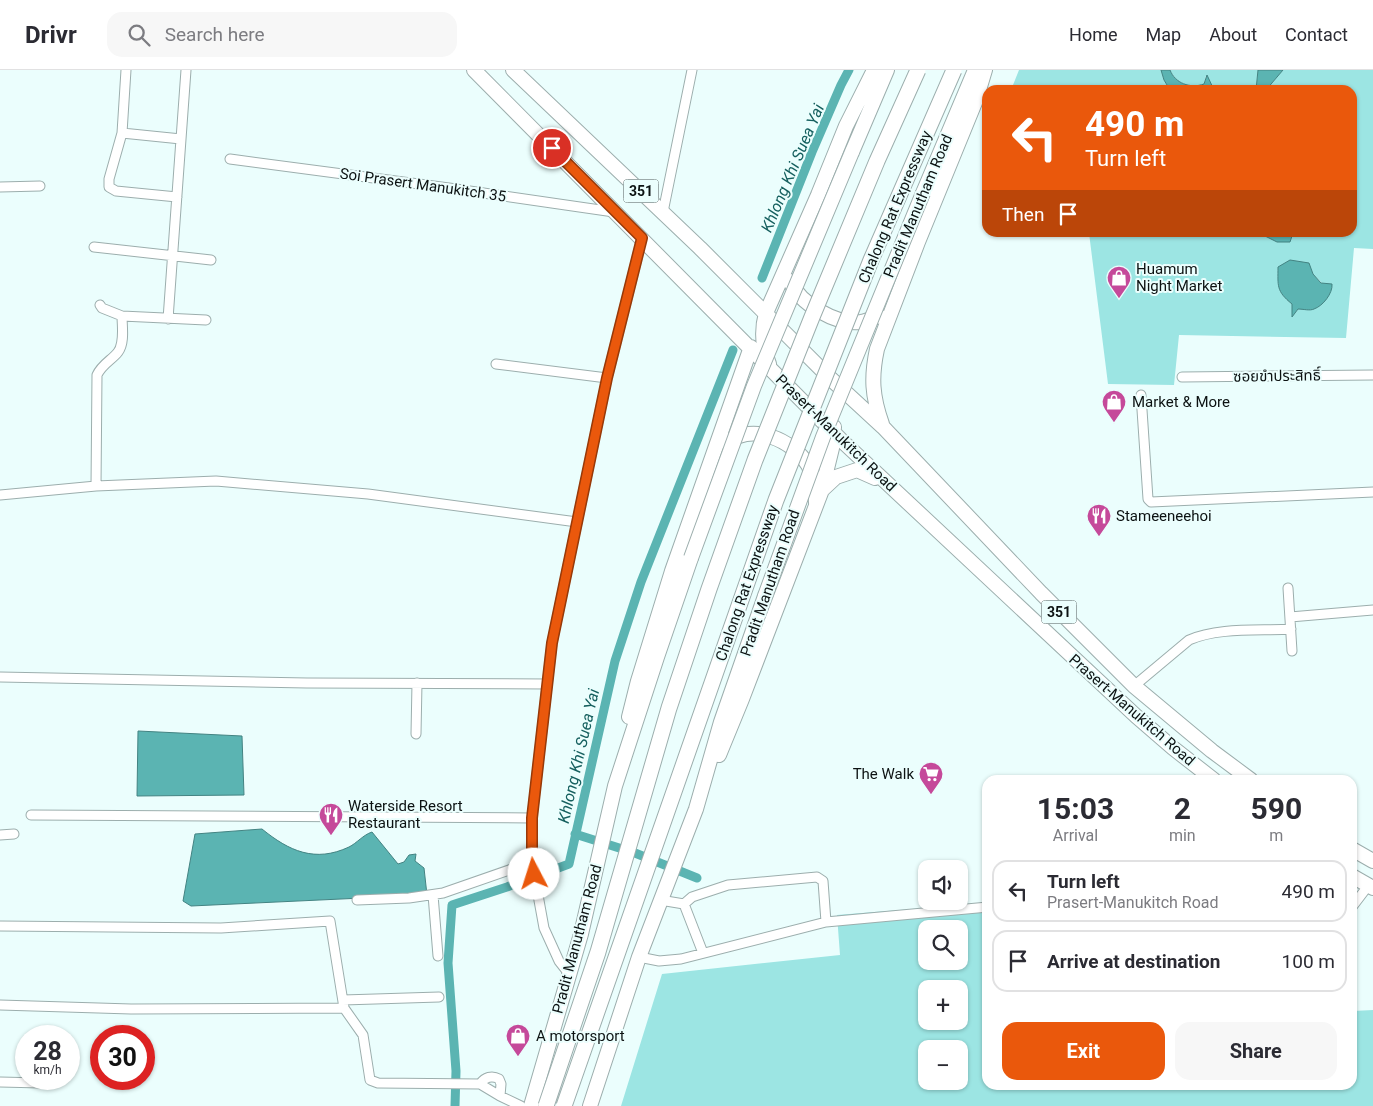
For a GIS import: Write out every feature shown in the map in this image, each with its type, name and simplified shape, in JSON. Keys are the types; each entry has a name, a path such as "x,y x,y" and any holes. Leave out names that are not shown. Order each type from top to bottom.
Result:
{"highway":[{"path":"546,1106 598,952 669,708 755,460 866,186 918,70"},
{"name":"Chalong Rat Expressway","path":"564,1106 776,500 871,260 954,70"}],"main road":[{"name":"Prasert-Manukitch Road","path":"474,70 770,369 889,486 1136,716 1208,775"},
{"name":"Prasert-Manukitch Road","path":"514,70 663,212 830,379 883,427 1041,593 1134,686 1205,746 1244,775"},
{"path":"770,369 764,352 762,326 766,313 846,126 874,70"},
{"name":"Pradit Manutham Road","path":"531,1106 570,975 615,786 691,558 754,386 887,70"},
{"name":"Pradit Manutham Road","path":"590,1106 639,957 696,809 721,722 826,428 975,70"},
{"path":"883,427 873,394 873,367 877,349 976,100 985,70"},
{"path":"789,263 790,282 796,292 806,302 844,321 862,322 880,315 894,303"},
{"path":"615,786 638,681 672,571 750,347"},
{"path":"696,809 742,699 819,497 834,432 834,394 830,379"},
{"path":"709,468 720,450 730,441 742,435 756,433 772,437 788,444 801,455 809,466 819,497"},
{"path":"819,497 836,477 857,470 889,486"},
{"path":"1357,852 1373,861"},
{"path":"1357,879 1371,887"}],"street":[{"path":"126,70 122,133 109,179 110,188 116,191 177,197"},
{"path":"168,319 186,70"},
{"path":"663,212 692,70"},
{"path":"122,133 181,139"},
{"name":"Soi Prasert Manukitch 35","path":"230,159 616,212"},
{"path":"0,186 40,186"},
{"path":"570,975 559,961 544,928 532,862 532,818 552,643 607,378 642,238"},
{"path":"94,247 211,260"},
{"path":"100,305 102,308 122,316 206,320"},
{"path":"96,486 97,375 100,369 122,346 122,316"},
{"path":"496,364 607,378"},
{"name":"ซอยขำประสิทธิ์","path":"1182,377 1373,375"},
{"path":"1141,395 1148,499 1150,502 1373,492"},
{"path":"0,494 96,486 216,481 368,494 577,522"},
{"path":"1288,588 1292,651"},
{"path":"1290,617 1373,610"},
{"path":"1134,686 1188,640 1198,636 1213,633 1290,629"},
{"path":"0,677 547,684"},
{"path":"416,734 417,683"},
{"path":"31,815 532,818"},
{"path":"0,836 14,834"},
{"path":"357,900 409,898 444,893 532,862"},
{"path":"684,904 692,897 728,885 817,876 823,881 826,922"},
{"path":"1357,902 1371,887"},
{"path":"433,895 438,956"},
{"path":"660,900 684,904"},
{"path":"684,904 703,953"},
{"path":"639,957 668,960 826,922 982,908"},
{"path":"0,926 221,928 330,921 344,1004 363,1035 370,1080 378,1083 480,1084 521,1106"},
{"path":"0,1005 131,1009 344,1004 439,997"},
{"path":"480,1084 483,1079 489,1077 499,1079 501,1084 500,1096"},
{"path":"0,1082 15,1082"}],"shaded area":[{"path":"1019,70 1161,70 1167,85 1013,85"},
{"path":"1161,70 1170,70 1175,78 1188,85 1167,85"},
{"path":"1170,70 1258,70 1256,85 1211,85 1206,76 1204,84 1189,85 1184,84"},
{"path":"1258,70 1283,70 1270,85 1256,85"},
{"path":"1283,70 1373,70 1373,249 1354,248 1346,338 1179,335 1174,385 1108,384 1090,237 1267,237 1277,242 1290,242 1292,237 1357,237 1357,85 1270,85","holes":["1278,267 1313,274 1322,283 1292,316 1292,304 1279,288"]},
{"path":"1207,75 1212,85 1199,85 1204,84"},
{"path":"1267,237 1292,237 1290,242 1277,242"},
{"path":"1290,260 1309,263 1313,274 1321,283 1332,284 1327,299 1321,305 1312,310 1298,309 1292,317 1292,304 1281,292 1278,279 1278,267"},
{"path":"138,731 242,736 244,795 137,796"},
{"path":"262,829 292,849 314,854 337,852 349,847 372,832 398,864 404,862 409,855 416,854 415,861 424,868 427,895 191,906 183,901 195,834"},
{"path":"982,903 982,1090 1357,1090 1357,1011 1373,1010 1373,1106 621,1106 662,974 840,955 837,915 918,909 968,910 968,905"}],"waterway":[{"name":"Khlong Khi Suea Yai","path":"762,278 812,152 849,70"},
{"name":"Khlong Khi Suea Yai","path":"455,1106 456,1071 448,963 452,905 569,864 615,661 641,582 733,350"},
{"path":"575,834 635,853 697,878"}],"place":[{"name":"Huamum Night Market","path":"1119,299"},
{"name":"Market & More","path":"1114,423"},
{"name":"Stameeneehoi","path":"1099,537"},
{"name":"The Walk","path":"931,795"},
{"name":"Waterside Resort Restaurant","path":"331,836"},
{"name":"A motorsport","path":"518,1057"}],"route":[{"path":"534,874 532,862 532,818 552,643 607,378 642,238 552,148"}]}
